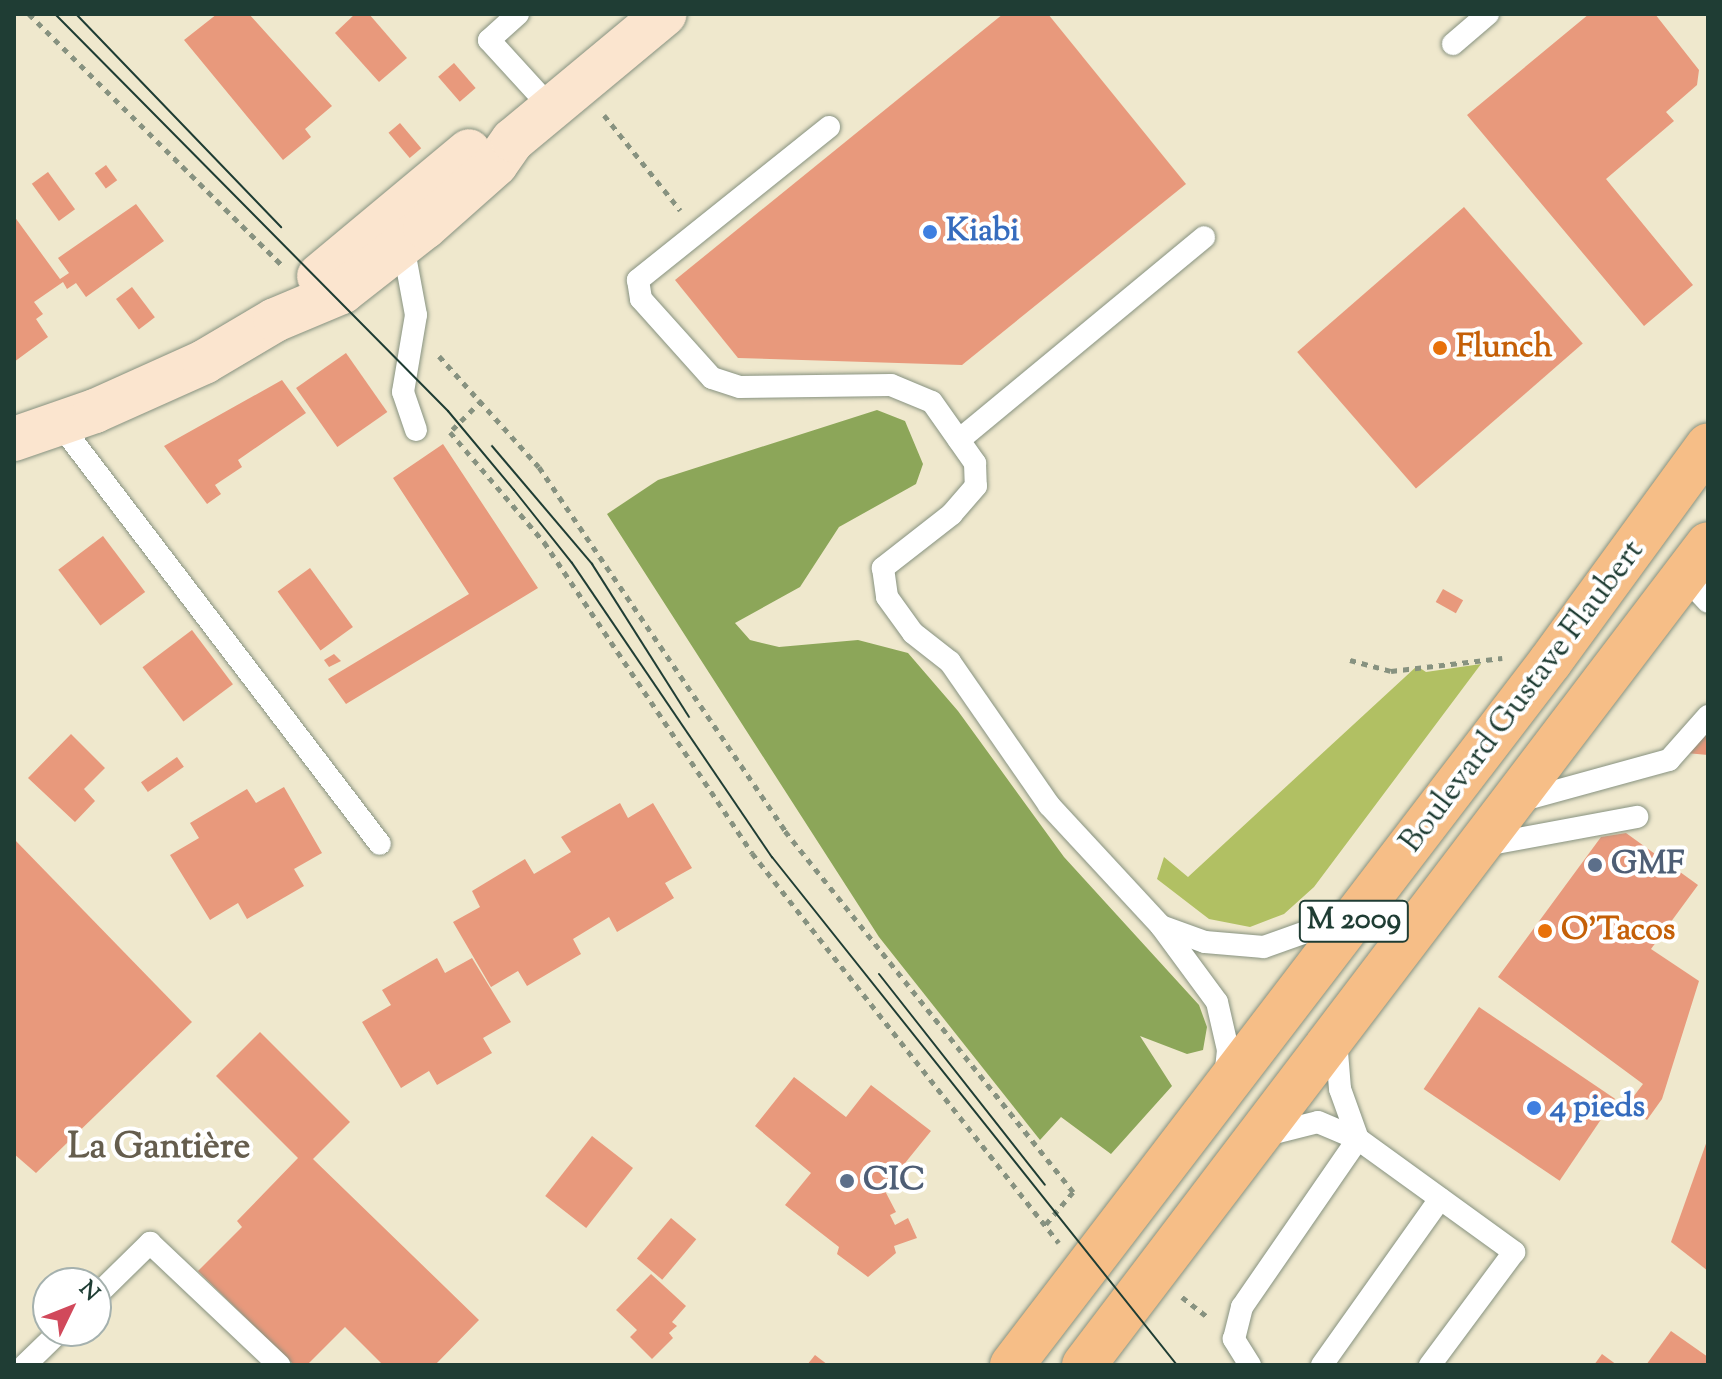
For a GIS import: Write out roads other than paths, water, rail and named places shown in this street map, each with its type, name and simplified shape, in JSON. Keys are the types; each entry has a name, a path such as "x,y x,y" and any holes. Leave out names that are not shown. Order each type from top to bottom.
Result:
{"main road":[{"path":"288,306 334,297 403,245 496,164 513,140 665,14"},
{"path":"14,439 204,362 288,306 480,143 513,140"},
{"name":"Boulevard Gustave Flaubert","path":"1012,1365 1361,912 1550,662 1708,445"},
{"name":"Boulevard Gustave Flaubert","path":"1087,1363 1511,804 1700,574"}],"lane":[{"path":"518,14 489,40 552,109"},
{"path":"1453,44 1488,14"},
{"path":"829,127 638,280 641,299 712,378 740,387 891,385 932,402 975,463 976,486 952,514 883,568 887,597 913,633 950,662 1049,805 1161,926 1217,1002 1228,1050 1224,1090"},
{"path":"959,440 1204,237"},
{"path":"403,245 414,330 403,392 416,430"},
{"path":"59,423 380,844"},
{"path":"1511,804 1669,760 1708,716"},
{"path":"1479,847 1637,817"},
{"path":"1161,926 1205,942 1264,947 1361,912"},
{"path":"1336,1032 1340,1089 1358,1139"},
{"path":"1254,1140 1296,1124 1318,1122 1358,1139 1514,1252 1430,1365"},
{"path":"1250,1365 1234,1339 1242,1307 1358,1139"},
{"path":"1322,1365 1440,1199"},
{"path":"112,1280 150,1243 279,1365"},
{"path":"25,1365 44,1347"}],"tram line":[{"path":"55,14 448,411 514,490 572,563 772,857 1177,1365"},
{"path":"76,14 281,227"},
{"path":"492,446 592,564 689,717"},
{"path":"879,974 1045,1185"}],"place":[{"name":"Kiabi","path":"930,232"},
{"name":"Flunch","path":"1440,348"},
{"name":"GMF","path":"1595,865"},
{"name":"O'Tacos","path":"1545,931"},
{"name":"4 pieds","path":"1534,1108"},
{"name":"CIC","path":"847,1181"}],"district":[{"name":"La Gantière","path":"159,1149"}]}
